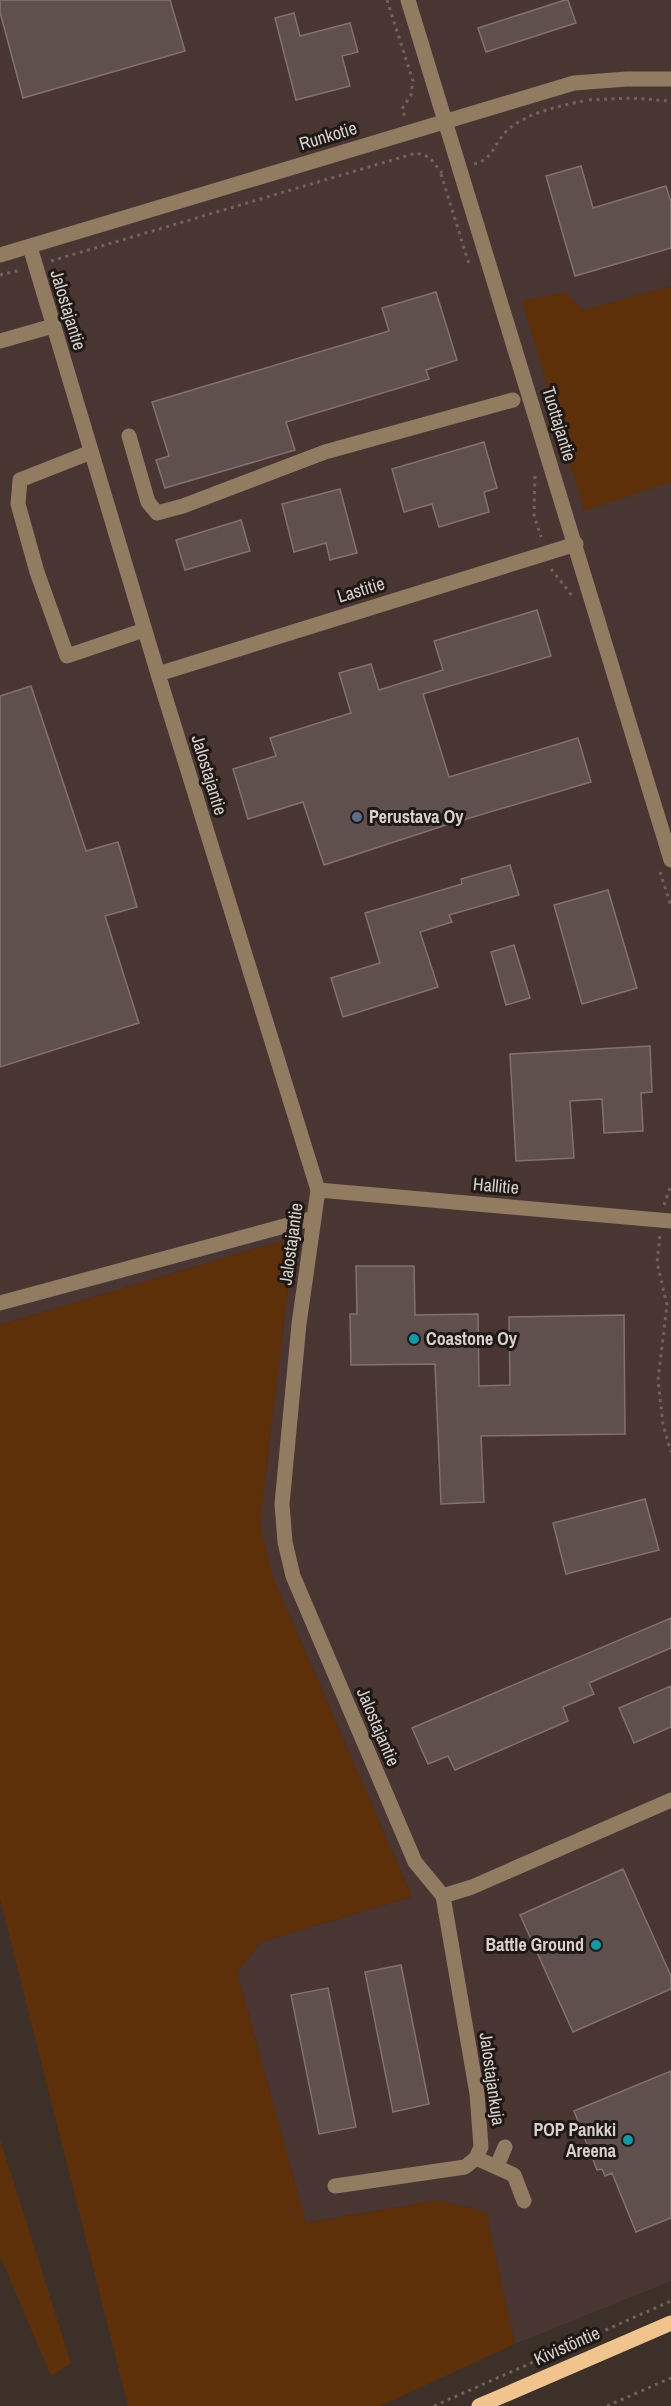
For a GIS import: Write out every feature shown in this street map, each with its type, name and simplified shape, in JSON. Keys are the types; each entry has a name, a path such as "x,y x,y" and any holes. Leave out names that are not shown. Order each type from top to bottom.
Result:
{"main road":[{"name":"Kivistöntie","path":"479,2406 671,2323"}],"street":[{"name":"Tuottajantie","path":"408,0 671,860"},
{"name":"Runkotie","path":"0,255 574,83 627,79 671,79"},
{"name":"Jalostajantie","path":"30,247 144,630 318,1190 299,1324 282,1504 285,1542 293,1576 415,1863 443,1896"},
{"path":"0,341 52,326"},
{"path":"129,436 148,502 157,513 183,506 325,452 513,400"},
{"path":"91,452 20,480 18,504 37,572 66,656 144,630"},
{"name":"Lastitie","path":"158,674 576,544"},
{"name":"Hallitie","path":"318,1190 667,1221"},
{"path":"0,1303 314,1218"},
{"path":"443,1896 472,1887 671,1800"},
{"name":"Jalostajankuja","path":"443,1896 477,2094 481,2147 476,2158"},
{"path":"497,2166 506,2147"},
{"path":"335,2186 465,2168 476,2158 514,2175 524,2200"}],"path":[{"path":"387,0 413,81 411,94 402,109 409,132"},
{"path":"0,275 416,153 429,157 441,174 486,161 508,129 528,117 581,101 631,98 671,101"},
{"path":"671,1185 664,1201 667,1221 657,1262 667,1305 658,1380 663,1424 671,1452"},
{"path":"434,2406 671,2301"},
{"path":"608,2406 671,2378"}],"shaded area":[{"path":"0,0 671,0 671,2281 515,2344 486,2212 438,2200 306,2223 237,1972 261,1942 412,1897 272,1575 260,1525 294,1237 0,1325"},
{"path":"671,286 671,482 584,511 522,301 565,292 583,310"},
{"path":"294,1237 260,1525 272,1575 412,1897 261,1942 237,1972 306,2223 438,2200 486,2212 515,2344 380,2406 128,2406 0,1899 0,1325"},
{"path":"0,2139 71,2363 51,2376 0,2256"}],"building":[{"path":"0,0 170,0 185,51 23,98 0,12"},
{"path":"568,0 576,23 486,52 478,28"},
{"path":"294,13 300,36 350,23 358,52 342,56 350,86 296,100 275,18"},
{"path":"581,166 593,208 666,186 671,202 671,248 575,276 546,176"},
{"path":"436,292 457,360 426,370 429,379 286,422 295,450 165,488 156,460 169,456 152,402 389,331 382,308"},
{"path":"484,442 497,488 484,492 489,512 439,527 432,504 404,512 392,469"},
{"path":"340,489 357,553 330,560 326,543 294,552 282,504"},
{"path":"241,520 250,551 185,570 176,540"},
{"path":"537,610 551,656 423,694 449,777 578,738 591,782 443,826 324,865 303,802 248,819 233,769 276,756 270,738 351,713 339,673 371,664 379,690 443,670 434,641"},
{"path":"31,686 86,851 118,842 137,907 105,916 139,1023 0,1067 0,696"},
{"path":"510,865 519,895 449,915 452,922 420,932 438,987 343,1017 331,978 380,963 365,913 462,884 461,879"},
{"path":"608,890 637,988 582,1004 554,905"},
{"path":"514,945 530,998 506,1005 491,952"},
{"path":"650,1046 652,1092 641,1093 643,1131 604,1133 602,1099 570,1101 574,1158 516,1161 510,1054"},
{"path":"356,1266 414,1266 415,1315 478,1314 479,1386 510,1385 509,1317 624,1315 625,1434 481,1436 484,1502 441,1504 435,1364 351,1365 350,1314 357,1314"},
{"path":"645,1499 659,1550 566,1574 553,1523"},
{"path":"671,1618 671,1648 589,1683 594,1694 563,1707 568,1721 455,1770 448,1756 428,1764 412,1728"},
{"path":"671,1686 671,1727 634,1743 619,1708"},
{"name":"Battle Ground","path":"623,1869 671,1976 671,1989 573,2032 520,1915"},
{"path":"401,1965 429,2104 393,2112 365,1972"},
{"path":"328,1988 356,2127 319,2134 291,1995"},
{"name":"POP Pankki Areena","path":"671,2071 671,2218 636,2232 612,2173 605,2176 602,2169 597,2170 574,2111"}],"place":[{"name":"Perustava Oy","path":"357,817"},
{"name":"Coastone Oy","path":"414,1339"},
{"name":"Battle Ground","path":"596,1945"},
{"name":"POP Pankki Areena","path":"628,2140"}]}
